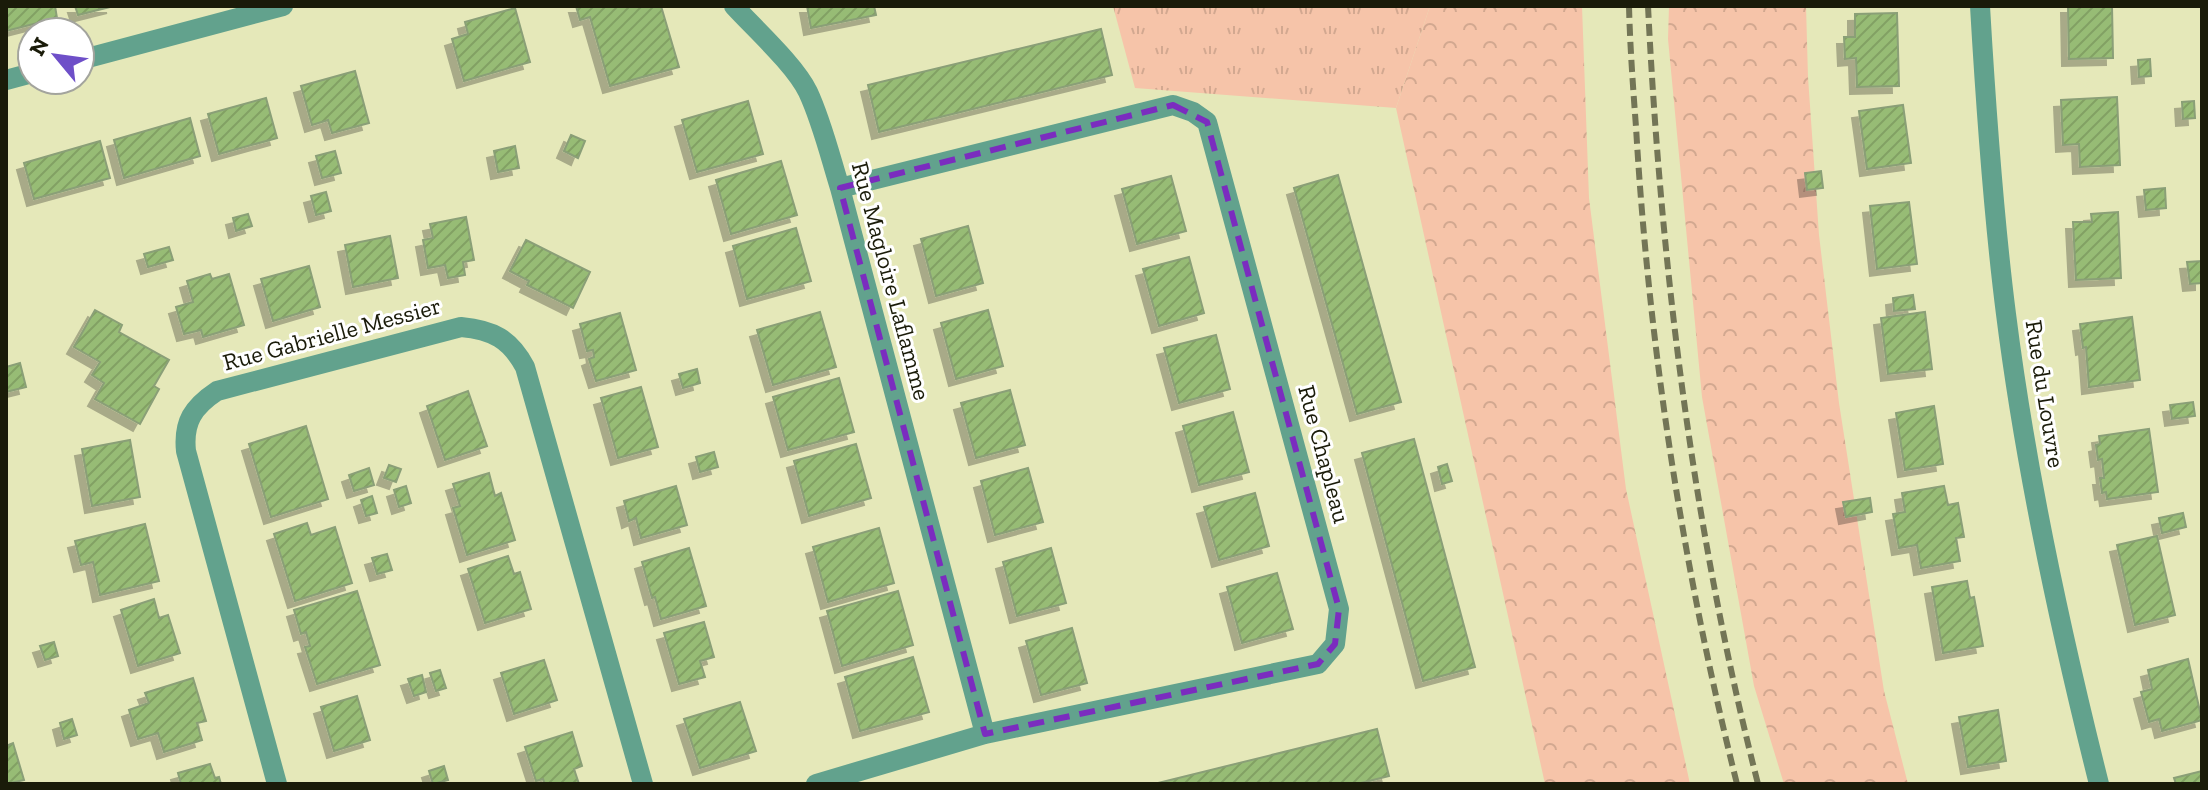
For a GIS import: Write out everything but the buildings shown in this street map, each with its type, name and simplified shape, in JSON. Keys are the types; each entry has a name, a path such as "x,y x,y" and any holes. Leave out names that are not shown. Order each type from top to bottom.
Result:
{"street":[{"path":"96,56 283,6"},
{"name":"Rue Magloire Laflamme","path":"734,6 794,71 807,90 840,188 985,734"},
{"name":"Rue du Louvre","path":"1980,6 1996,228 2019,402 2057,611 2099,784"},
{"name":"Rue Chapleau","path":"816,784 985,734 1318,664 1335,644 1339,609 1207,122 1193,112 1173,105 840,188"},
{"name":"Rue Gabrielle Messier","path":"277,784 186,451 184,433 190,418 201,402 217,391 461,327 483,329 500,338 517,351 525,367 643,784"}],"highlighted area":[{"path":"1173,105 1207,122 1339,609 1335,644 1318,664 985,734 840,188"}],"green space":[{"path":"1113,6 1430,6 1396,108 1135,88"},
{"path":"1430,6 1582,6 1589,198 1626,489 1690,784 1545,784 1396,108"},
{"path":"1669,6 1806,6 1819,235 1839,403 1884,691 1908,784 1784,784 1754,686 1702,397 1668,39"}],"railway":[{"path":"1629,6 1642,210 1659,375 1700,622 1737,784"},
{"path":"1648,6 1662,202 1684,398 1715,592 1758,784"}]}
